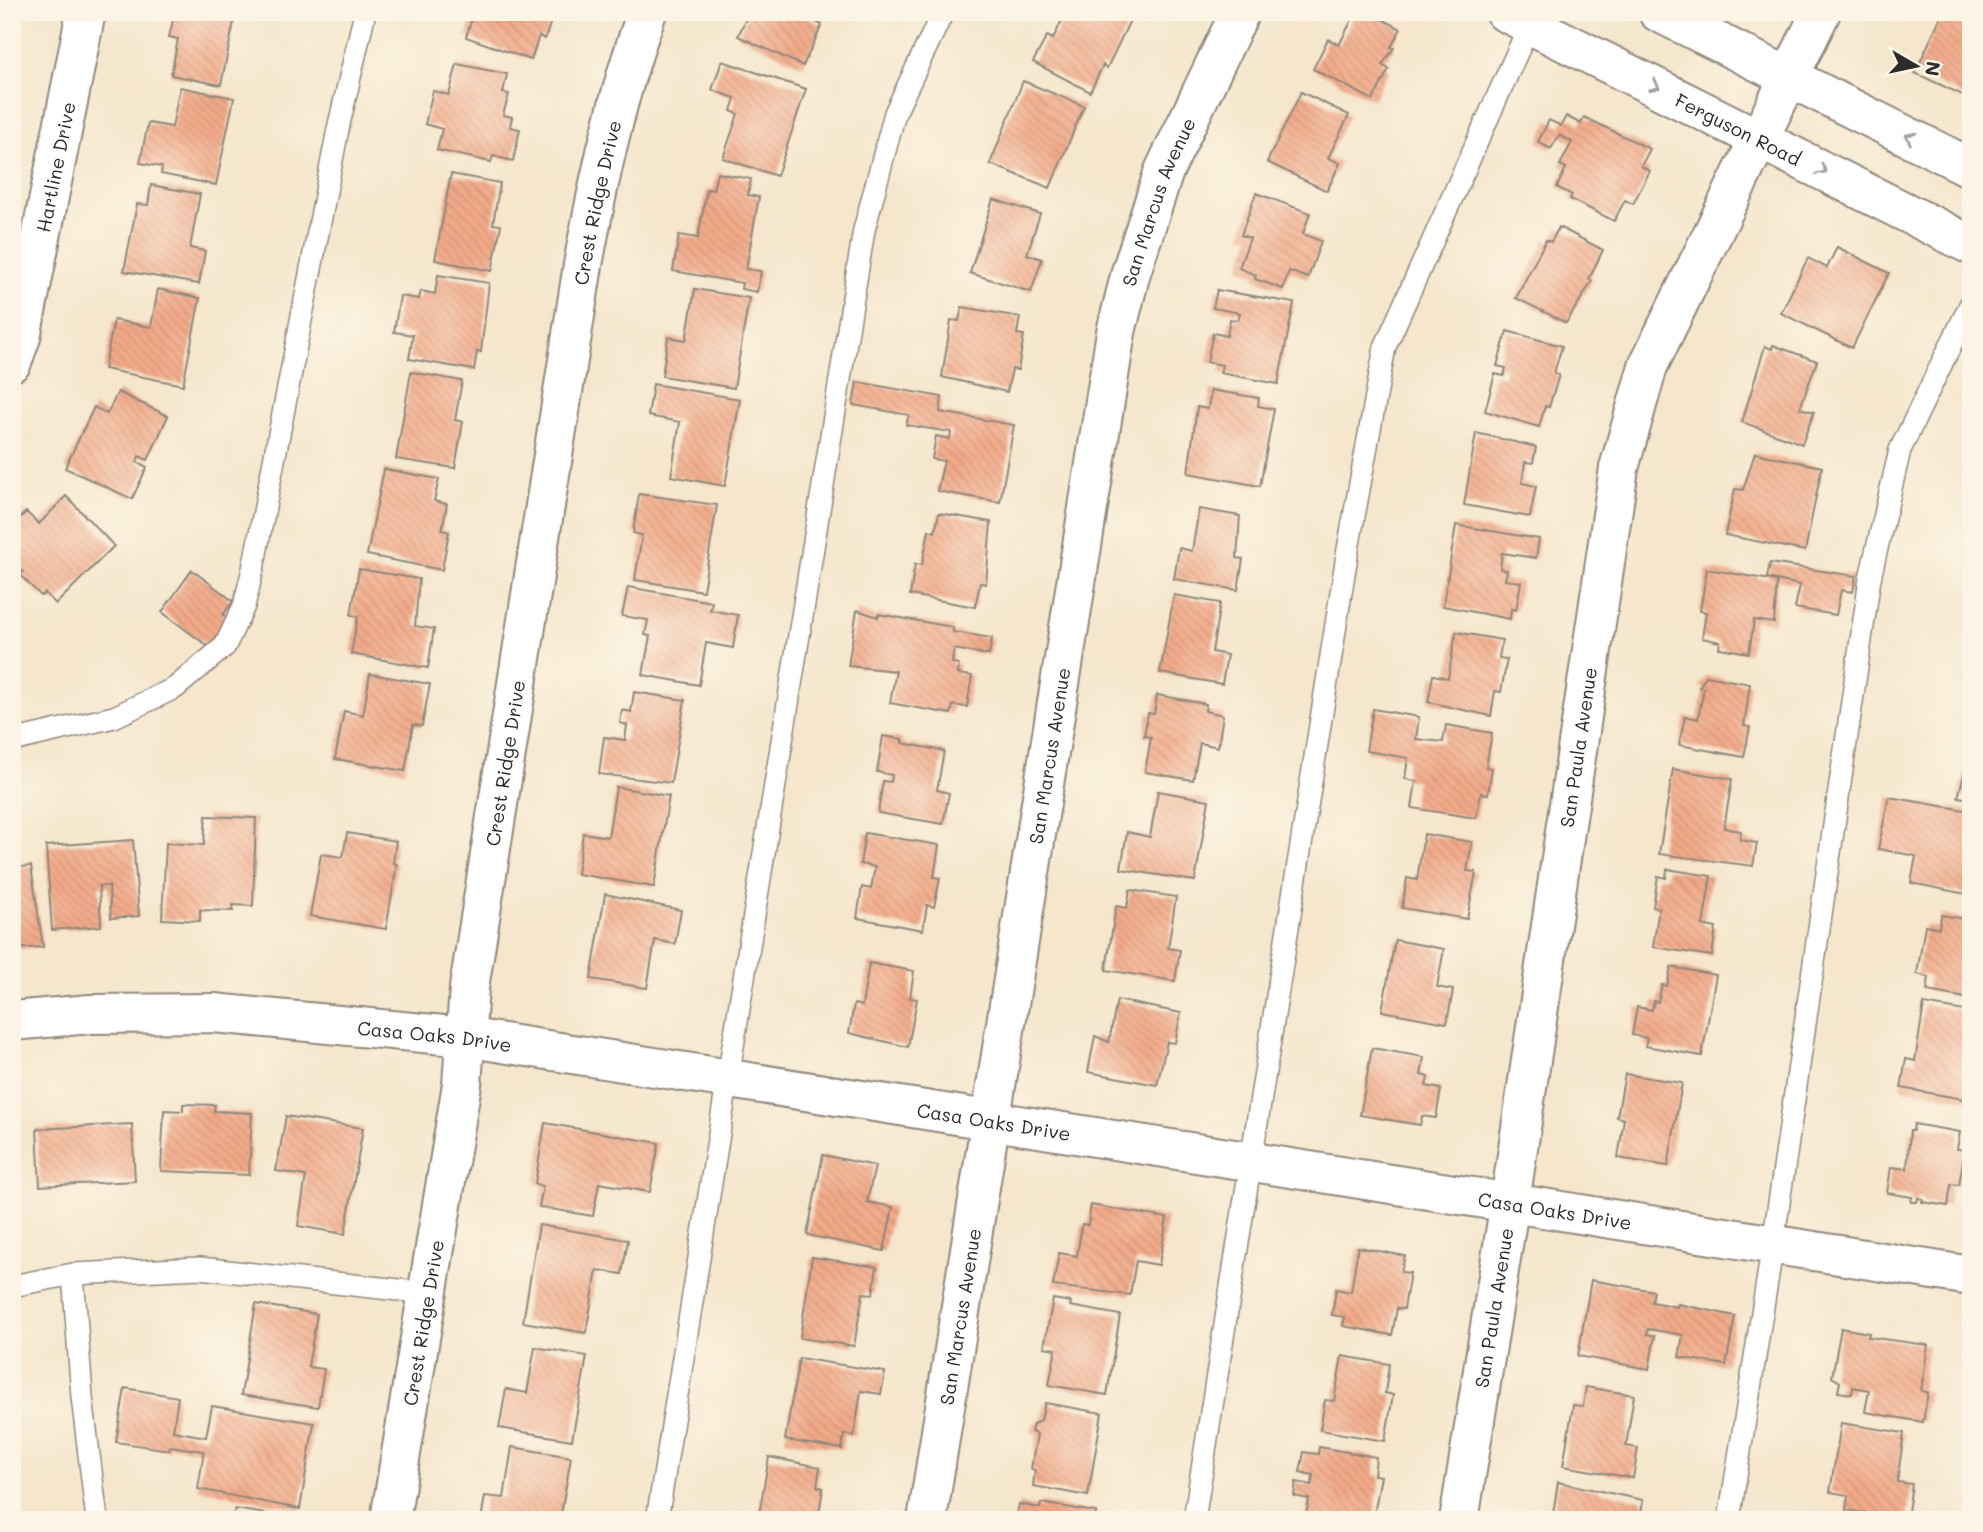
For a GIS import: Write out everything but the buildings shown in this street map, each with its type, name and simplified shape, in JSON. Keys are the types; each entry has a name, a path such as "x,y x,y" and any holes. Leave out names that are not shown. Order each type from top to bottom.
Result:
{"street":[{"name":"Hartline Drive","path":"12,362 21,337 86,12"},
{"name":"Crest Ridge Drive","path":"390,1520 462,1084 470,988 583,265 607,141 622,82 647,12"},
{"name":"San Marcus Avenue","path":"927,1520 1116,332 1131,272 1164,172 1240,12"},
{"path":"1658,12 1971,168"},
{"name":"San Paula Avenue","path":"1459,1520 1510,1202 1619,468 1648,366 1821,12"},
{"name":"Ferguson Road","path":"1518,18 1971,245"},
{"name":"Casa Oaks Drive","path":"12,1021 90,1014 214,1013 466,1037 1971,1276"}],"lane":[{"path":"12,741 114,717 175,688 225,646 244,606 253,569 338,129 365,12"},
{"path":"657,1520 864,230 895,113 943,12"},
{"path":"1195,1520 1345,569 1385,347 1518,18"},
{"path":"1728,1520 1773,1244 1870,578 1900,450 1971,303"},
{"path":"12,1286 73,1274 200,1268 426,1293"},
{"path":"73,1274 82,1397 97,1520"}]}
